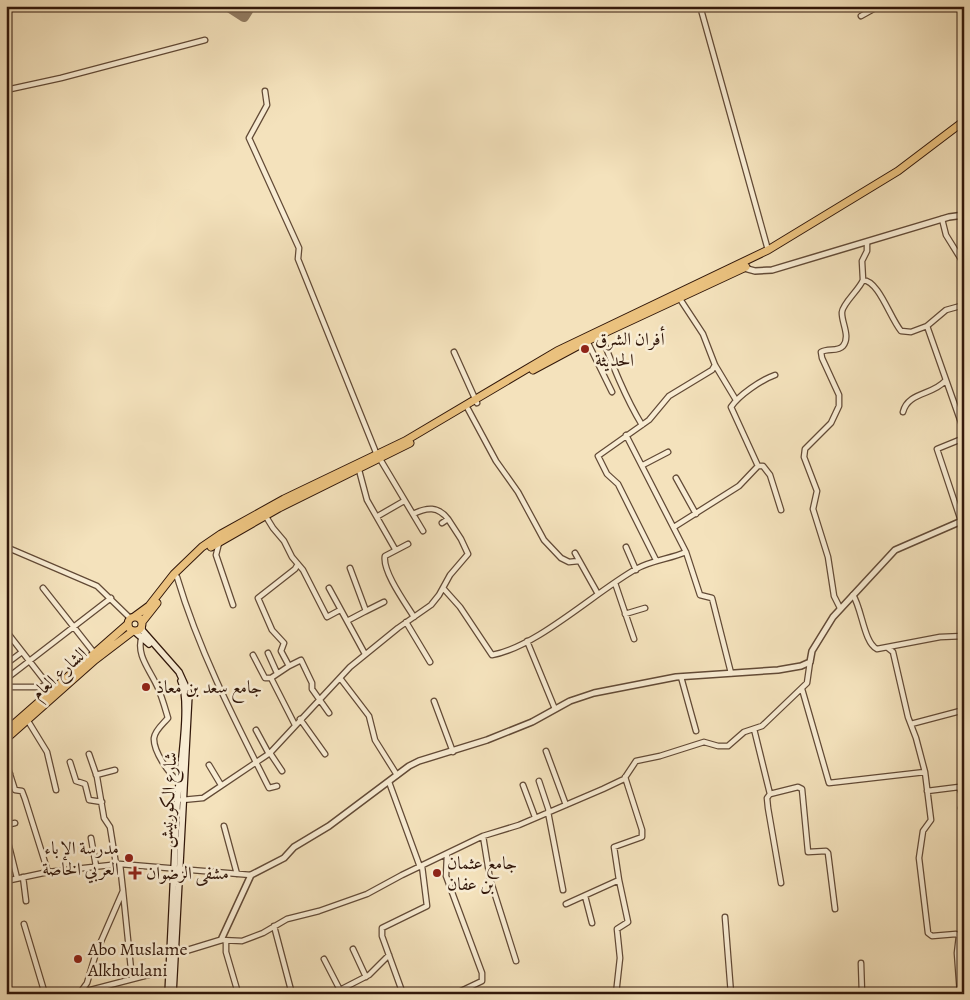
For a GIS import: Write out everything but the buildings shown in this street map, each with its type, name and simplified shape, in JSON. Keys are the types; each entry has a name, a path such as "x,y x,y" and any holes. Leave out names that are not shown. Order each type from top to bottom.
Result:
{"main road":[{"path":"568,348 601,335 648,310 680,298 743,266 898,171 964,121"},
{"path":"222,538 277,502 342,475 359,470 568,348 780,249 900,174 964,126"},
{"path":"222,538 468,409 476,401"},
{"name":"الشارع العام","path":"6,731 49,687 94,656 139,629 177,577 205,550 222,538"},
{"name":"الشارع العام","path":"6,739 28,721 131,620 149,606 174,574 202,547 222,538"},
{"path":"131,620 142,624"},
{"path":"131,620 133,631"},
{"name":"شارع الكورنيش","path":"142,624 142,630 179,672 187,686 189,702 177,869"},
{"name":"شارع الكورنيش","path":"133,631 142,636 176,674 183,686 185,710 179,782 172,994"},
{"name":"شارع الكورنيش","path":"168,994 172,969"}],"street":[{"path":"700,6 768,250"},
{"path":"861,16 878,6"},
{"path":"6,90 61,78 204,40"},
{"path":"265,91 267,105 249,138 299,248 298,259 379,457 423,531"},
{"path":"743,266 755,272 766,272 942,219 964,215"},
{"path":"942,219 946,235 964,264"},
{"path":"840,608 834,596 828,557 813,509 817,491 804,456 805,449 832,423 839,406 839,395 822,358 822,352 842,348 845,344 846,332 842,313 843,308 860,288 863,280 862,261 867,251 867,242"},
{"path":"863,280 870,280 877,288 889,314 902,331 911,332 928,326 946,310 964,305"},
{"path":"680,298 703,334 715,365 736,400"},
{"path":"928,326 945,381 964,431"},
{"path":"601,335 621,380 626,398 642,426"},
{"path":"587,341 612,392"},
{"path":"454,352 476,401"},
{"path":"656,560 618,484 607,474 598,458 599,454 642,426 656,414 669,396 712,370 715,365"},
{"path":"758,466 731,410 736,400 761,380 775,375"},
{"path":"903,412 908,401 914,396 932,391 945,381"},
{"path":"468,409 496,462 518,492 544,540 561,558 569,562 580,561"},
{"path":"626,435 686,552 700,595 712,598 732,673"},
{"path":"173,955 223,940 238,942 253,938 287,919 319,911 368,894 483,836 603,789 625,777 636,761 660,756 704,742 718,746 728,746 744,732 762,726 802,689 810,678 812,650 818,639 840,608 895,550 962,521 937,449 964,438"},
{"path":"643,465 668,452"},
{"path":"758,466 763,466 770,475 781,510"},
{"path":"674,527 739,486 758,466"},
{"path":"359,470 365,494 395,549"},
{"path":"676,478 696,514"},
{"path":"378,516 404,501"},
{"path":"182,800 203,798 269,754 319,699 365,654 431,605 450,574 468,554 448,519 439,510 421,510 413,514"},
{"path":"265,515 306,575 327,617 340,610"},
{"path":"442,523 448,519"},
{"path":"222,538 216,555 233,605"},
{"path":"408,544 384,556 384,560 390,576 414,617"},
{"path":"6,547 97,586 131,620"},
{"path":"626,547 636,570"},
{"path":"442,588 460,607 492,654 504,652 527,641 636,570 656,560 686,552"},
{"path":"575,553 598,594"},
{"path":"284,643 272,630 258,598 295,569 298,564"},
{"path":"350,568 366,611"},
{"path":"177,577 202,652 269,788 277,786"},
{"path":"615,583 634,639"},
{"path":"43,588 94,656"},
{"path":"329,588 365,654"},
{"path":"853,595 870,644 877,649 940,636 964,636"},
{"path":"6,679 111,598"},
{"path":"347,621 384,602"},
{"path":"625,614 646,608"},
{"path":"406,622 430,662"},
{"path":"6,631 49,687"},
{"path":"142,636 140,641 143,660 158,687 168,718 157,730 154,738 160,757 179,782"},
{"path":"289,666 281,651 284,643 291,639"},
{"path":"527,641 555,709"},
{"path":"888,648 893,652 925,772 931,820 923,831 919,862 928,933 932,936 956,934 959,936 961,942 958,964 960,994"},
{"path":"6,664 22,652"},
{"path":"268,653 277,673"},
{"path":"253,655 265,678 271,678 301,660 312,683 312,689 329,713"},
{"path":"6,881 48,872 118,864 251,875 284,858 294,847 328,826 419,761 453,752 532,722 555,709 594,693 681,677 791,668 810,662"},
{"path":"681,677 696,731"},
{"path":"271,678 295,725"},
{"path":"340,678 370,716 376,740 397,775"},
{"path":"6,687 49,687"},
{"path":"802,689 829,783 925,772"},
{"path":"434,701 453,752"},
{"path":"911,724 964,710"},
{"path":"300,719 325,754"},
{"path":"28,721 47,752 56,790"},
{"path":"754,729 770,794 767,798 768,808 781,883"},
{"path":"256,730 269,754 282,771"},
{"path":"546,751 566,805"},
{"path":"89,754 96,775 104,818 110,827 118,864 123,891 132,979"},
{"path":"6,762 15,790 22,791 48,872"},
{"path":"70,762 76,781 85,784 89,800 102,802"},
{"path":"209,766 221,785"},
{"path":"96,775 115,770"},
{"path":"6,781 10,774"},
{"path":"616,994 620,958 617,929 628,922 614,847 642,837 642,830 625,777"},
{"path":"539,781 549,811 563,890"},
{"path":"389,782 421,866 427,906 382,928 382,936 403,994"},
{"path":"523,784 535,817"},
{"path":"770,794 798,787 802,789 808,852 826,851 828,853 836,909"},
{"path":"927,791 959,787 964,799"},
{"path":"964,805 961,808 964,818"},
{"path":"6,825 14,824"},
{"path":"224,826 237,874"},
{"path":"6,834 17,878"},
{"path":"483,836 490,879 516,961"},
{"path":"91,838 96,866"},
{"path":"447,855 446,876 482,973 482,981 461,991 461,994"},
{"path":"238,992 223,940 251,875"},
{"path":"23,877 26,901"},
{"path":"566,904 619,880"},
{"path":"79,994 87,983 96,953 123,891"},
{"path":"585,896 592,922"},
{"path":"725,917 731,994"},
{"path":"24,924 45,994"},
{"path":"274,926 292,994"},
{"path":"353,948 366,977"},
{"path":"332,994 366,977 389,955"},
{"path":"324,959 340,990"},
{"path":"861,963 862,994"},
{"path":"79,994 172,969"},
{"path":"6,982 10,994"},
{"path":"98,988 98,994"}],"taxiway":[{"path":"227,6 244,17 251,6"}],"place":[{"name":"أفران الشرق الحديثة","path":"585,349"},
{"name":"جامع سعد بن معاذ","path":"146,687"},
{"name":"مدرسة الإباء العربي الخاصة","path":"129,858"},
{"name":"مشفى الرضوان","path":"135,873"},
{"name":"جامع عثمان بن عفان","path":"437,873"},
{"name":"Abo Muslame Alkhoulani","path":"78,959"}]}
